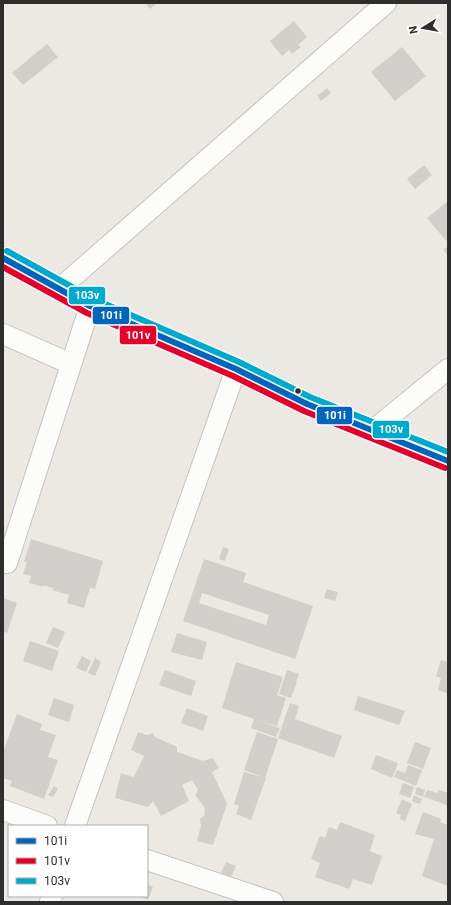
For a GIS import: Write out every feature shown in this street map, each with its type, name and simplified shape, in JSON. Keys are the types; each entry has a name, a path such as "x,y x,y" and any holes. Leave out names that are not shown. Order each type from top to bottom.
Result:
{"main road":[{"path":"3,258 90,306 236,369 307,404 448,461"}],"street":[{"path":"59,289 386,3"},
{"path":"7,563 90,306"},
{"path":"3,334 71,364"},
{"path":"75,825 236,369"},
{"path":"372,431 448,369"},
{"path":"3,810 44,825"},
{"path":"148,860 273,902"}],"building":[{"path":"145,3 157,3 150,9"},
{"path":"294,21 307,37 298,45 301,47 292,54 289,50 282,56 270,41"},
{"path":"47,44 58,57 23,85 12,73"},
{"path":"402,47 426,76 395,101 371,72"},
{"path":"327,88 331,93 321,101 317,96"},
{"path":"424,165 432,175 415,189 407,179"},
{"path":"448,201 448,243 427,218"},
{"path":"448,246 448,256 443,250"},
{"path":"31,539 103,561 95,589 90,588 84,608 67,603 69,595 52,590 53,588 43,585 43,587 29,583 31,576 23,574 27,562 24,562"},
{"path":"223,547 229,549 225,561 219,559"},
{"path":"204,559 246,573 243,582 313,606 295,659 183,621","holes":["202,593 269,615 266,625 199,603"]},
{"path":"327,589 338,592 335,601 324,598"},
{"path":"3,598 17,603 7,633 5,632 3,636"},
{"path":"53,627 65,632 58,648 46,643"},
{"path":"177,633 207,642 202,660 171,652"},
{"path":"30,641 59,651 52,671 23,661"},
{"path":"82,656 91,661 86,672 76,668"},
{"path":"95,658 101,662 95,676 88,673"},
{"path":"441,660 448,662 447,693 438,690 441,678 436,676"},
{"path":"236,662 283,677 277,695 286,698 277,726 256,720 280,728 276,737 251,728 254,719 222,708"},
{"path":"165,670 196,681 191,696 159,685"},
{"path":"287,670 299,674 291,698 279,694"},
{"path":"358,696 405,711 399,725 354,710"},
{"path":"54,698 74,705 69,722 48,715"},
{"path":"290,703 299,706 295,719 342,736 334,758 278,738"},
{"path":"187,708 208,716 203,731 181,723"},
{"path":"17,714 42,724 40,730 56,735 48,757 58,760 44,799 10,786 12,781 3,778 3,752"},
{"path":"138,732 147,735 153,733 155,737 177,747 177,752 203,761 213,758 219,768 212,772 227,804 213,845 197,841 201,825 200,819 204,816 205,808 195,795 198,790 192,780 182,785 189,801 161,816 153,801 148,807 115,798 121,773 134,777 144,756 131,750"},
{"path":"257,732 278,739 265,778 244,770"},
{"path":"415,742 431,748 423,769 407,763"},
{"path":"376,755 398,763 392,778 371,769"},
{"path":"408,765 422,770 416,786 394,777 397,770 405,773"},
{"path":"244,772 266,778 251,820 236,814 239,806 234,804"},
{"path":"403,783 414,787 410,798 399,794"},
{"path":"54,786 58,789 53,797 48,795"},
{"path":"417,787 425,790 423,797 415,794"},
{"path":"427,790 438,793 439,790 448,793 447,805 424,797"},
{"path":"414,795 422,799 420,804 412,801"},
{"path":"402,799 412,804 405,821 400,819 401,815 396,813"},
{"path":"423,812 441,819 440,822 448,825 448,886 422,876 434,839 415,834"},
{"path":"340,822 375,835 370,851 382,856 372,885 353,879 349,889 315,877 320,863 311,859 320,836 325,838 329,827 337,830"},
{"path":"226,862 236,866 231,877 221,873"},
{"path":"148,884 153,887 148,900 140,897 148,897"}],"transit line":[{"name":"103v","path":"7,251 94,299 239,362 310,397 448,452"},
{"name":"101i","path":"3,258 90,306 236,369 307,404 448,461"},
{"name":"101v","path":"3,267 87,313 233,376 304,411 445,468"}]}
